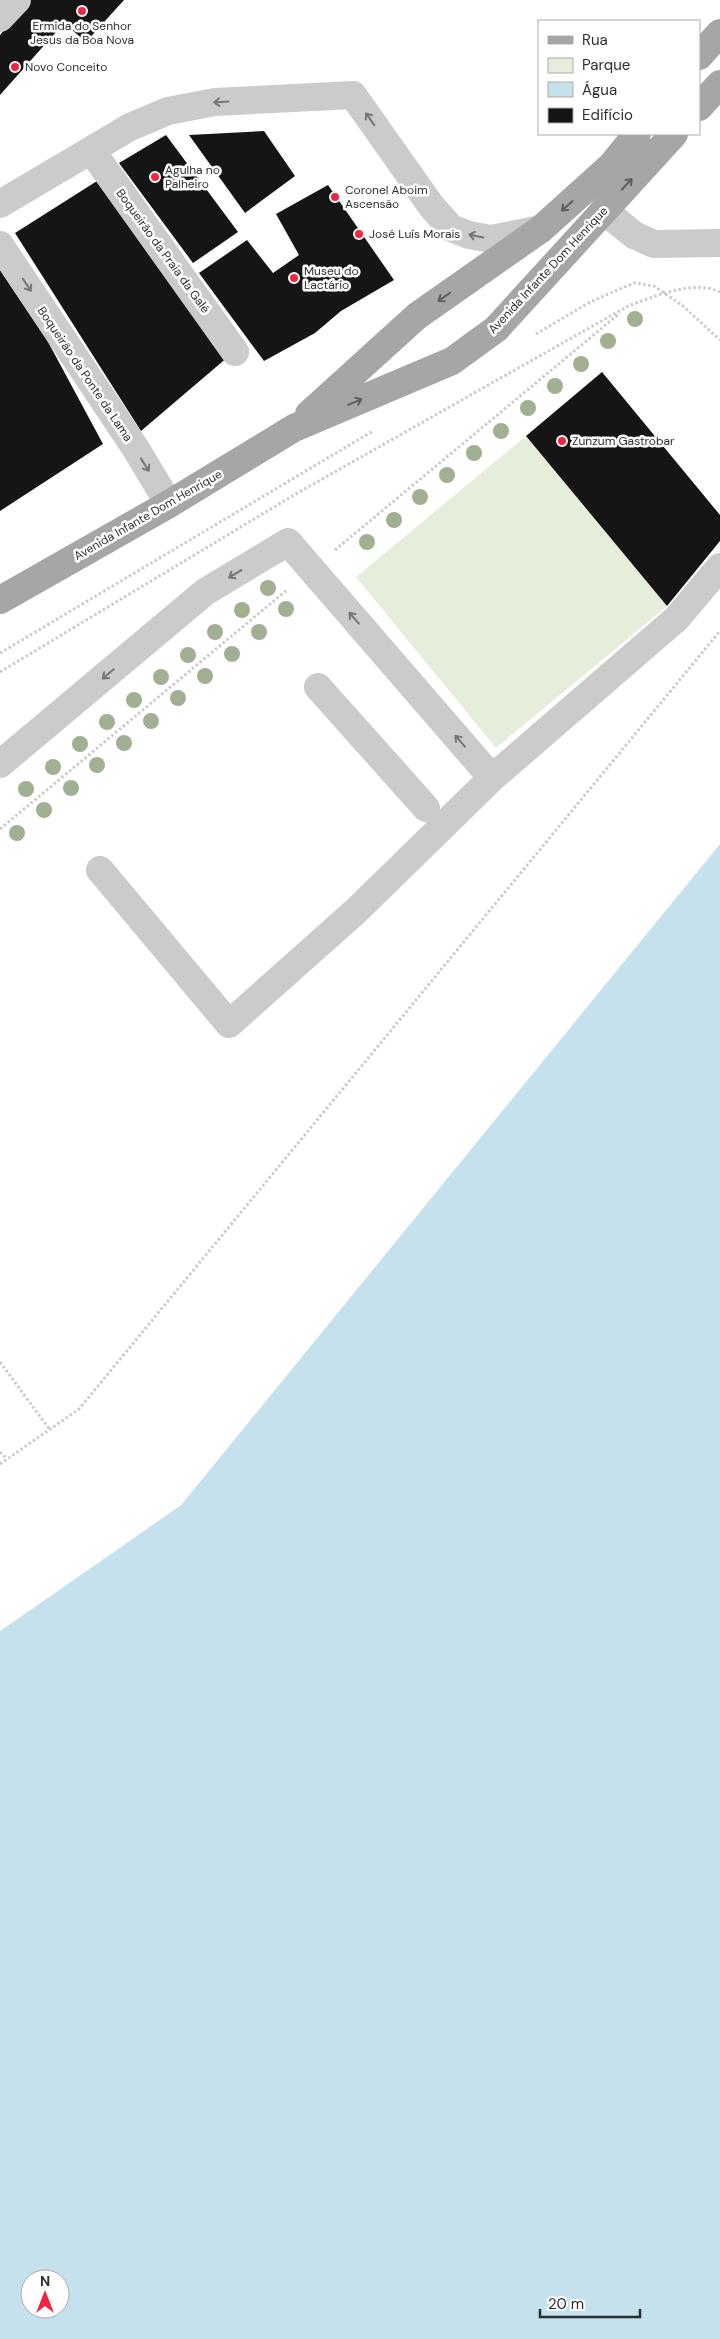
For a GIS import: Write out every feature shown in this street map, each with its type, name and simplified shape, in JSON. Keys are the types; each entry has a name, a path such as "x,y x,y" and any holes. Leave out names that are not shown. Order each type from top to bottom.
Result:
{"main road":[{"path":"700,55 720,33"},
{"path":"700,106 720,84"},
{"name":"Avenida Infante Dom Henrique","path":"294,428 417,316 541,229 611,166 636,135"},
{"name":"Avenida Infante Dom Henrique","path":"0,600 169,504 294,428 452,361 496,329 673,135"}],"street":[{"path":"0,18 17,0"},
{"path":"0,204 130,127 168,111 215,102 353,95 432,207 451,228 469,235 492,239 541,229"},
{"name":"Boqueirão da Praia da Galé","path":"91,150 235,352"},
{"path":"603,210 634,235 654,244 720,243"},
{"name":"Boqueirão da Ponte da Lama","path":"0,244 169,504"},
{"path":"0,764 205,592 288,542 492,778"},
{"path":"100,870 229,1024 357,910 492,778 676,619 720,567"},
{"path":"318,687 426,808"}],"path":[{"path":"532,337 590,302 634,283 654,286 687,309 720,340"},
{"path":"0,672 294,496 628,306 664,293 696,289 720,292"},
{"path":"0,653 381,426"},
{"path":"0,1464 79,1409 720,631"},
{"path":"0,1362 50,1430"},
{"path":"0,1452 7,1459"}],"green space":[{"path":"526,436 667,606 496,748 356,577"}],"water":[{"path":"720,844 720,2339 0,2339 0,1631 181,1505"}],"pier":[{"path":"720,842 181,1505 0,1631 0,1628 180,1503"}],"building":[{"path":"30,0 124,0 86,42 64,23 0,95 0,35"},
{"path":"264,131 295,176 245,213 189,135"},
{"path":"166,135 238,232 193,263 119,163"},
{"path":"97,181 229,356 141,431 15,233"},
{"path":"328,185 394,280 341,311 315,333 264,361 199,273 247,240 273,273 299,255 276,214"},
{"path":"0,270 47,340 103,444 0,511"},
{"path":"602,372 720,515 720,541 667,606 526,436"}],"place":[{"name":"Ermida do Senhor Jesus da Boa Nova","path":"82,11"},
{"name":"Novo Conceito","path":"15,67"},
{"name":"Agulha no Palheiro","path":"155,177"},
{"name":"Coronel Aboim Ascensão","path":"335,197"},
{"name":"José Luís Morais","path":"359,234"},
{"name":"Museu do Lactário","path":"294,278"},
{"name":"Zunzum Gastrobar","path":"562,441"}]}
